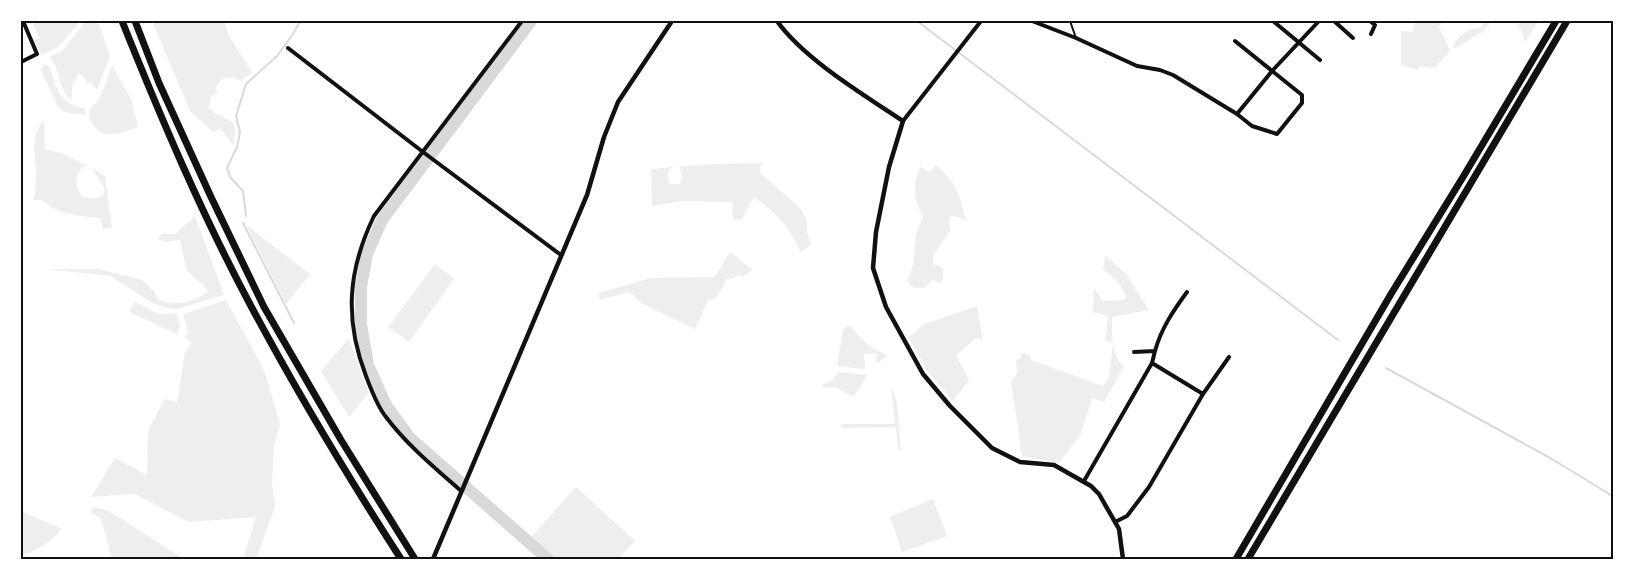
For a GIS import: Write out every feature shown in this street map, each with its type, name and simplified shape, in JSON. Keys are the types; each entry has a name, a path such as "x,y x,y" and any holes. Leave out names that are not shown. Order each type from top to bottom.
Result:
{"highway":[{"path":"122,21 161,117 251,306 342,466 401,559"},
{"path":"135,21 159,83 264,307 340,440 415,559"},
{"path":"1236,559 1391,294 1556,21"},
{"path":"1248,559 1567,21"}],"street":[{"path":"462,490 410,446 384,415 358,355 352,330 352,282 365,233 374,216 522,21"},
{"path":"433,559 587,195 604,137 618,102 672,21"},
{"path":"777,21 805,51 903,121"},
{"path":"981,21 903,121 889,167 876,232 873,268 886,307 924,374 950,406 992,448 1020,462 1054,465 1084,481 1099,494 1119,530 1123,559"},
{"path":"1032,21 1137,66 1173,75 1237,114 1252,126 1277,134 1302,103 1302,95 1235,41"},
{"path":"1273,21 1320,60"},
{"path":"1237,114 1272,71 1319,21"},
{"path":"1334,21 1353,38"},
{"path":"1370,21 1375,25 1371,34"},
{"path":"21,62 37,54 23,22"},
{"path":"288,48 561,255"},
{"path":"1084,481 1152,363 1165,324 1187,292"},
{"path":"1134,352 1155,351"},
{"path":"1115,522 1127,516 1149,487 1203,394 1229,357"},
{"path":"1152,363 1203,394"}],"lane":[{"path":"1070,21 1076,38"}],"shaded area":[{"path":"32,21 81,21 58,47 42,55 34,40 39,38"},
{"path":"86,21 98,21 110,56 97,90 91,83 86,84 86,80 79,73 72,86 72,100 64,91 51,56 62,51"},
{"path":"152,21 224,21 229,36 252,72 241,81 232,77 222,79 216,87 217,93 211,96 209,108 234,124 233,145 221,129 213,132 190,111"},
{"path":"1415,21 1442,21 1439,27 1450,51 1435,68 1420,66 1418,70 1401,65 1401,31 1413,32"},
{"path":"1485,21 1492,21 1482,32 1454,49 1453,46 1461,35 1480,28"},
{"path":"1522,21 1539,21 1525,42 1521,29 1516,27"},
{"path":"44,64 49,66 57,88 64,99 85,108 85,115 64,112 57,105 41,70"},
{"path":"112,65 131,99 138,127 105,134 92,124 89,112 100,97"},
{"path":"44,120 45,149 61,153 88,166 82,167 77,178 78,189 82,197 93,199 103,196 104,188 92,168 105,176 112,228 102,228 101,218 70,214 55,209 42,200 33,200 36,181 34,149 36,134"},
{"path":"763,163 760,167 761,174 800,208 807,221 811,245 801,252 781,221 754,197 741,220 733,219 732,202 683,201 652,206 651,169 672,167 668,173 669,184 680,184 682,173 679,167"},
{"path":"936,165 957,190 966,221 951,216 950,231 933,256 933,264 943,267 943,280 940,283 932,280 925,287 918,288 911,286 907,280 913,264 917,229 923,217 917,203 915,187 920,167 930,172"},
{"path":"195,216 224,295 177,309 167,308 152,303 111,276 46,269 98,269 142,280 154,291 158,300 173,303 190,301 208,292 187,271 180,240 164,242 158,239 162,234 175,234"},
{"path":"246,225 310,274 286,304"},
{"path":"730,252 753,270 742,277 739,274 732,279 726,279 715,299 709,299 695,329 643,304 629,292 600,300 598,293 651,278 712,277 716,275"},
{"path":"1105,255 1126,274 1149,310 1112,317 1113,343 1105,341 1108,316 1093,312 1094,288 1103,301 1123,300 1127,297 1118,282 1103,269"},
{"path":"435,264 454,279 409,342 388,327"},
{"path":"226,300 264,370 280,424 274,446 272,483 275,507 256,559 243,559 256,517 188,522 135,494 91,497 115,458 147,475 148,430 165,399 177,402 185,352 192,342 184,337 188,332 183,314"},
{"path":"135,302 159,314 176,313 180,326 177,334 129,312"},
{"path":"977,306 983,340 976,338 956,355 969,380 953,401 926,369 908,337 925,324"},
{"path":"849,325 867,344 887,356 876,364 877,353 864,354 865,369 837,366 843,329"},
{"path":"349,338 369,393 349,417 321,371"},
{"path":"1113,343 1114,350 1124,367 1104,402 1092,398 1080,436 1059,463 1022,456 1011,382 1017,373 1016,360 1020,359 1022,353 1030,355 1031,360 1103,386 1109,377"},
{"path":"839,372 868,375 853,397 836,387 824,388 822,385 832,380"},
{"path":"891,385 897,403 901,451 898,449 896,427 840,428 843,424 895,424"},
{"path":"576,487 635,541 618,559 557,559 531,537"},
{"path":"933,499 947,536 902,552 890,517"},
{"path":"94,507 109,511 184,559 112,559 101,519 91,512"},
{"path":"21,511 62,529 44,545 21,555"}],"waterway":[{"path":"246,216 243,191 230,177 227,168 237,147 240,132 236,116 246,84 277,56 300,21"},
{"path":"531,21 382,220 367,254 361,287 361,324 368,365 386,405 410,438 548,559"},
{"path":"917,21 1338,340"},
{"path":"243,223 294,323"},
{"path":"1386,368 1552,459 1614,497"}]}
